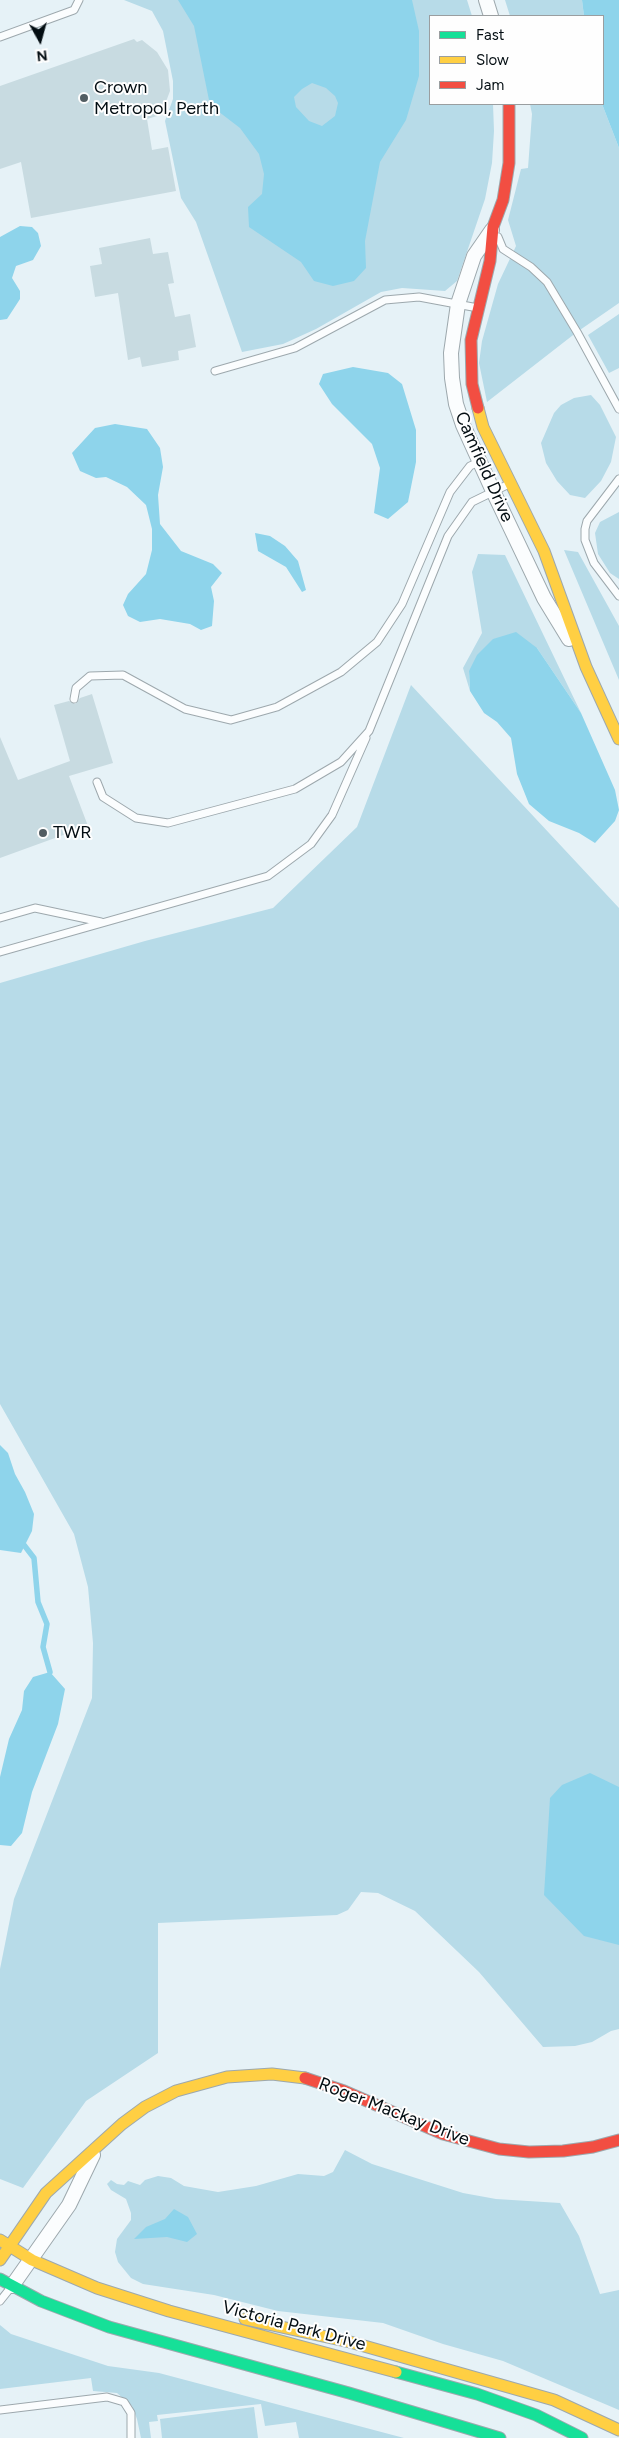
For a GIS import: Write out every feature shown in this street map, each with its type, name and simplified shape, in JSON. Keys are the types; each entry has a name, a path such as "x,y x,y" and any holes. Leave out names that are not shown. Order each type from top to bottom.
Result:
{"street":[{"path":"486,0 491,15"},
{"name":"Camfield Drive","path":"509,105 509,163 503,200 494,227 490,261 471,340 472,384 484,426 544,551 586,667 619,739"},
{"name":"Camfield Drive","path":"494,227 474,256 458,304 453,327 452,378 463,425 479,462 544,598 586,667"},
{"name":"Roger Mackay Drive","path":"0,2260 5,2243 46,2193 122,2124 145,2107 176,2091 227,2077 272,2074 309,2079 344,2091 443,2134 491,2148 530,2152 562,2151 593,2148 619,2140"},
{"name":"Roger Mackay Drive","path":"6,2283 32,2260 69,2205 98,2145"},
{"name":"Victoria Park Drive","path":"5,2243 32,2260 97,2288 169,2311 477,2394 536,2416 582,2438"},
{"path":"6,2283 42,2301 109,2327 349,2393 500,2438"},
{"path":"169,2311 253,2320 350,2342 554,2400 619,2430"}],"lane":[{"path":"0,37 74,10 79,0"},
{"path":"494,227 503,249 531,267 547,282 578,332 619,409"},
{"path":"215,370 295,348 385,300 419,297 478,308"},
{"path":"74,699 76,688 90,676 123,675 185,709 231,720 277,707 340,672 377,642 402,604 450,492 470,466 497,454"},
{"path":"619,479 587,521 585,529 585,540 594,563 619,596"},
{"path":"0,952 268,876 311,844 332,815 369,731 448,536 472,502 512,483"},
{"path":"97,782 103,797 136,818 168,823 295,789 341,762 369,731"},
{"path":"0,918 35,908 104,922"},
{"path":"0,2301 6,2283"},
{"path":"0,2410 106,2397 124,2402 131,2413 131,2438"}],"shaded area":[{"path":"124,0 467,0 472,15 429,15 429,105 493,105 492,163 485,199 457,281 445,291 402,288 381,292 316,329 283,344 242,352 196,222 181,198 165,121 173,99 173,81 163,31 152,11"},
{"path":"505,0 582,0 584,15 510,15"},
{"path":"530,105 602,105 619,148 619,303 577,332 487,402 479,363 482,341 498,284 516,246 508,220 521,169 528,168 532,114"},
{"path":"619,314 619,368 609,373 588,335"},
{"path":"591,395 600,405 616,437 611,462 601,481 585,498 570,495 557,481 546,463 541,443 554,413 561,405 574,398"},
{"path":"619,512 619,579 610,573 598,554 595,533 600,522"},
{"path":"564,550 578,552 619,626 619,680"},
{"path":"478,554 505,555 581,713 537,648 469,671 470,691 463,668 482,633 472,572"},
{"path":"411,685 619,908 619,2029 611,2031 592,2042 575,2046 543,2047 479,1972 415,1911 378,1893 361,1892 348,1910 337,1915 158,1923 158,2053 86,2101 23,2188 0,2179 0,1969 14,1899 92,1698 93,1643 88,1587 74,1534 0,1404 0,983 145,941 273,908 357,827"},
{"path":"345,2150 372,2164 463,2193 496,2199 560,2203 579,2236 600,2294 619,2290 619,2410 503,2361 443,2344 383,2323 278,2311 214,2295 143,2284 131,2278 118,2262 115,2252 117,2239 131,2220 131,2213 126,2199 111,2190 107,2184 111,2180 117,2184 124,2185 128,2181 140,2185 145,2180 158,2176 171,2178 184,2186 218,2192 256,2186 298,2174 324,2176 333,2172"},
{"path":"0,2325 11,2334 108,2366 159,2373 404,2438 299,2438 296,2422 265,2426 261,2404 157,2415 158,2421 149,2422 151,2438 141,2438 132,2406 117,2393 93,2391 91,2378 0,2389"},
{"path":"254,2407 258,2438 162,2438 160,2419"}],"water":[{"path":"178,0 412,0 419,31 419,76 406,120 380,162 365,241 366,268 354,281 333,286 314,281 301,262 249,227 248,207 262,194 264,174 259,154 240,128 210,105 194,26","holes":["312,83 326,88 335,96 338,103 335,116 322,126 309,121 296,107 294,97"]},
{"path":"582,0 619,0 619,148 602,105 604,105 604,15 584,15"},
{"path":"20,226 32,227 38,233 41,246 33,260 16,266 12,278 20,291 20,299 7,319 0,320 0,237"},
{"path":"353,367 388,373 402,384 416,430 416,462 408,502 388,519 374,513 380,468 372,444 332,404 319,384 323,374"},
{"path":"115,424 147,429 160,448 163,467 158,495 160,524 181,551 213,564 222,573 211,587 214,601 212,626 201,630 190,624 160,619 140,622 128,616 123,605 128,594 146,574 152,550 152,529 146,505 127,487 106,477 96,478 80,471 72,453 95,428"},
{"path":"255,533 270,536 285,546 298,561 306,590 302,592 286,567 258,551"},
{"path":"516,632 537,648 581,713 615,790 619,810 615,821 595,843 579,833 549,821 529,804 517,774 511,738 497,722 484,713 470,691 469,671 477,655 493,639"},
{"path":"0,1445 8,1453 15,1474 34,1514 32,1531 21,1553 0,1550"},
{"path":"50,1672 65,1689 58,1724 32,1792 22,1833 11,1846 0,1845 0,1777 9,1739 22,1710 24,1691 33,1677"},
{"path":"590,1773 619,1787 619,1945 584,1936 544,1895 550,1798 562,1785"},
{"path":"174,2209 188,2217 197,2234 187,2242 167,2237 134,2239 146,2227 165,2219"}],"building":[{"path":"134,39 137,42 142,40 157,52 168,70 170,91 164,107 157,104 157,116 147,119 152,150 168,147 176,191 31,218 21,162 0,169 0,86"},
{"path":"150,238 153,254 168,252 174,283 168,284 175,317 190,314 196,347 178,351 179,360 142,367 140,357 128,360 118,293 95,297 90,266 102,264 99,248"},
{"path":"92,694 113,763 69,776 88,826 0,858 0,737 18,780 70,761 54,705 69,701 75,704 80,698"}],"waterway":[{"path":"24,1545 34,1558 38,1602 47,1624 43,1647 50,1672"}],"traffic: fast":[{"path":"0,2279 41,2301 109,2327 349,2393 500,2438"},
{"path":"396,2372 477,2394 536,2415 582,2438"}],"traffic: slow":[{"path":"478,408 483,427 544,551 586,667 619,739"},
{"path":"0,2260 46,2193 122,2124 145,2107 176,2091 227,2077 272,2074 305,2078"},
{"path":"0,2240 32,2260 97,2288 169,2311 396,2372"},
{"path":"245,2319 350,2342 554,2400 619,2430"}],"traffic: jam":[{"path":"478,408 472,384 471,340 490,261 493,227 503,200 509,163 509,105"},
{"path":"305,2078 344,2091 443,2134 499,2149 529,2152 563,2151 593,2147 619,2140"}],"place":[{"name":"Crown Metropol, Perth","path":"84,98"},
{"name":"TWR","path":"43,833"}]}
